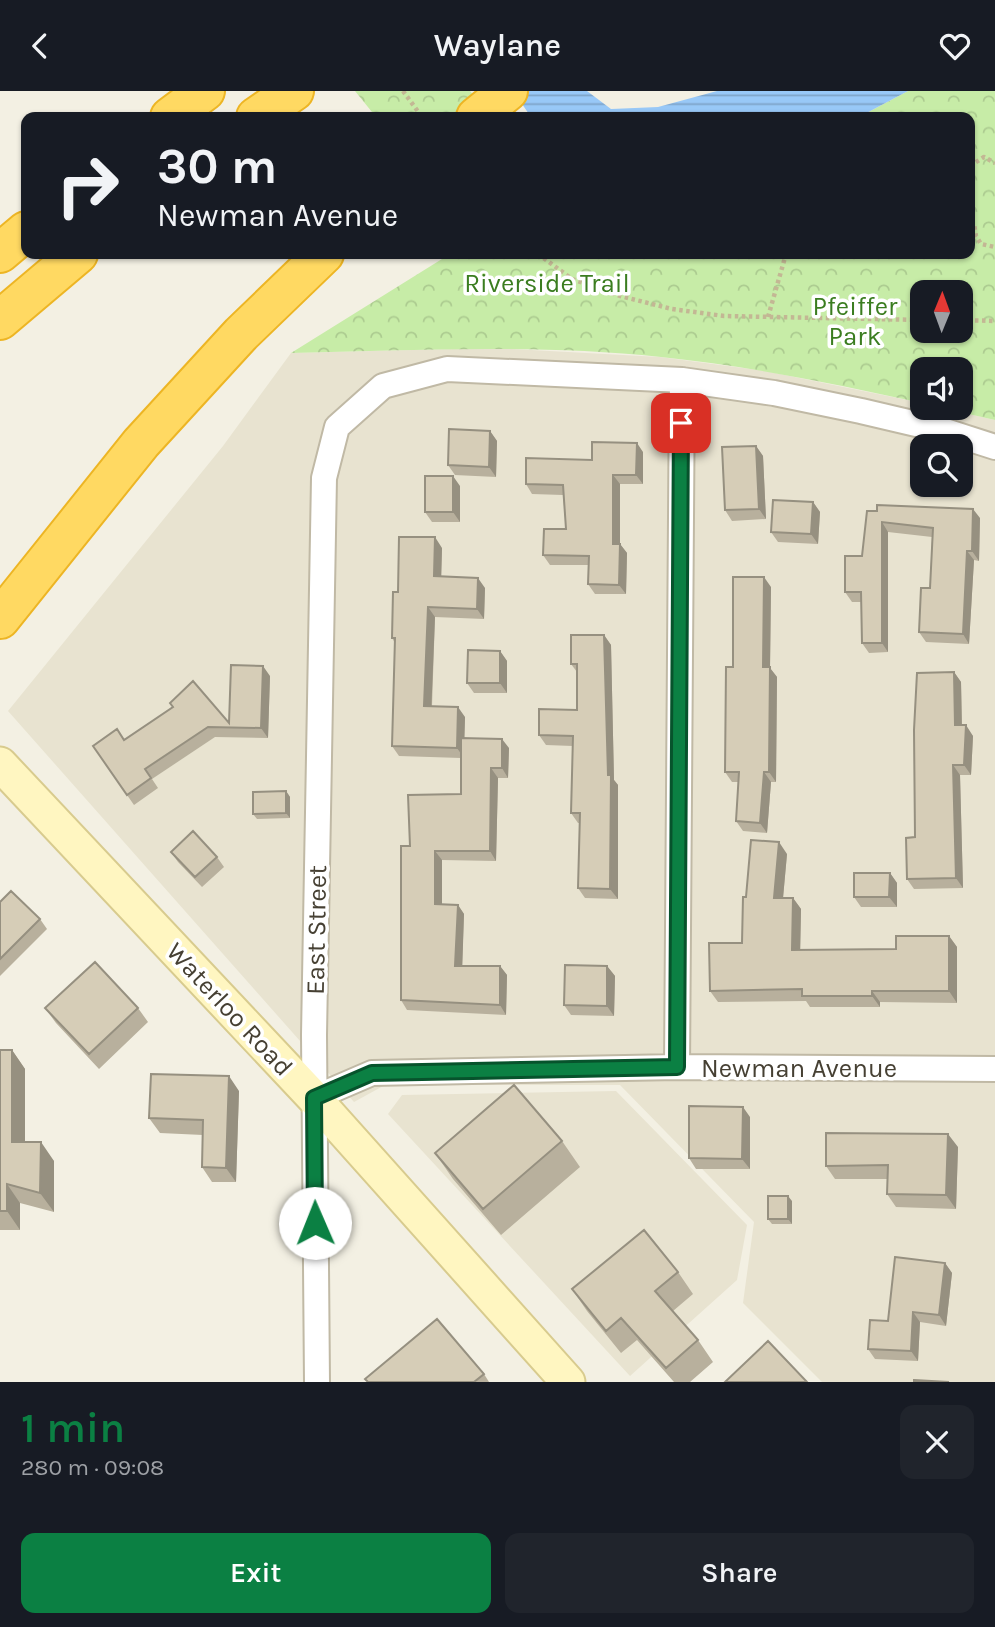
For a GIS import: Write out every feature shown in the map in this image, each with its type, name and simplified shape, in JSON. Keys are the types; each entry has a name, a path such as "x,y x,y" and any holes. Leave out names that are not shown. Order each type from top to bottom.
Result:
{"highway":[{"path":"177,112 205,91"},
{"path":"263,112 294,91"},
{"path":"482,112 508,91"},
{"path":"0,253 21,235"},
{"path":"0,320 72,259"},
{"path":"0,619 141,443 241,334 319,259"}],"main road":[{"name":"Waterloo Road","path":"0,764 314,1098 568,1382"}],"street":[{"name":"East Street","path":"317,1382 314,1098 324,478 337,427 383,386 447,369 682,380 774,393 942,430 995,447"},
{"path":"677,1067 682,380"},
{"name":"Newman Avenue","path":"314,1098 372,1073 677,1067 995,1069"}],"path":[{"path":"403,91 418,112"},
{"path":"975,163 984,157 995,163"},
{"path":"975,230 981,244 995,247"},
{"path":"545,259 572,279 620,296 671,309 724,316 910,320"},
{"path":"768,317 785,259"},
{"path":"973,320 995,321"}],"shaded area":[{"path":"494,348 660,357 765,371 910,401 910,420 973,420 973,415 995,420 995,1382 822,1382 743,1303 754,1222 620,1085 385,1085 354,1102 8,711 223,446 291,353"},
{"path":"616,1091 747,1225 737,1280 630,1376 388,1114 402,1095"}],"green space":[{"path":"355,91 470,91 488,112 372,112"},
{"name":"Pfeiffer Park","path":"908,91 995,91 995,420 973,415 973,357 910,357 910,400 825,382 661,357 569,350 291,353 442,259 975,259 975,112 868,112"}],"water":[{"path":"513,91 587,91 611,109 658,107 717,91 908,91 868,112 528,112"}],"building":[{"path":"449,429 490,431 489,467 448,465"},
{"path":"592,442 637,443 636,475 613,475 613,544 620,544 619,585 588,584 589,556 543,555 544,529 566,529 563,485 526,484 526,458 592,460"},
{"path":"756,446 759,509 725,510 722,447"},
{"path":"425,476 453,476 453,512 425,512"},
{"path":"773,500 813,502 811,534 771,532"},
{"path":"877,505 973,509 972,551 967,551 963,634 919,632 921,588 930,588 933,528 882,522 882,643 862,643 861,592 845,592 845,556 862,556 867,511 877,511"},
{"path":"399,537 435,537 434,576 478,578 477,609 428,607 424,706 458,707 457,748 392,746 395,638 392,638 393,592 398,592"},
{"path":"733,577 764,577 763,667 770,667 769,772 764,772 760,823 736,821 739,772 725,772 726,667 733,667"},
{"path":"571,635 604,635 608,775 611,775 610,889 578,888 580,813 571,813 573,736 539,735 539,709 577,710 577,664 571,664"},
{"path":"468,650 500,651 500,683 467,683"},
{"path":"231,665 263,666 261,728 208,727 145,769 151,778 127,795 93,746 117,729 124,740 173,707 170,703 193,681 229,723"},
{"path":"954,672 955,725 966,725 964,765 953,765 956,878 907,879 906,838 915,837 914,730 917,673"},
{"path":"461,738 502,739 502,768 491,768 490,851 435,851 435,904 458,905 455,966 500,966 500,1005 401,1000 401,846 410,846 408,795 461,794"},
{"path":"286,791 286,813 253,814 253,792"},
{"path":"193,831 217,857 195,877 171,852"},
{"path":"751,840 779,842 774,898 793,898 792,950 896,949 896,936 949,936 949,991 872,991 872,996 802,996 802,989 710,991 709,943 742,943 743,897 746,897"},
{"path":"854,873 890,873 889,897 854,897"},
{"path":"11,891 40,919 0,959 0,902"},
{"path":"95,962 138,1008 89,1054 45,1008"},
{"path":"565,965 607,966 607,1006 564,1005"},
{"path":"0,1050 12,1050 12,1142 41,1142 40,1193 7,1184 7,1211 0,1211"},
{"path":"151,1074 229,1076 226,1168 202,1167 203,1120 149,1118"},
{"path":"514,1085 562,1141 483,1209 435,1153"},
{"path":"689,1106 743,1107 742,1159 689,1158"},
{"path":"826,1133 948,1134 946,1195 887,1194 888,1165 826,1166"},
{"path":"768,1196 788,1196 788,1219 768,1219"},
{"path":"644,1230 678,1272 655,1291 698,1340 666,1368 621,1318 606,1331 572,1289"},
{"path":"895,1257 945,1263 939,1315 913,1312 911,1351 868,1349 870,1320 888,1321"},
{"path":"437,1319 484,1374 474,1382 368,1382 365,1379"},
{"path":"768,1341 807,1382 725,1382"},
{"path":"914,1380 949,1382 914,1382"}],"route":[{"path":"315,1223 314,1098 372,1073 677,1067 681,423"}],"park label":[{"name":"Riverside Trail","path":"547,283"}]}
